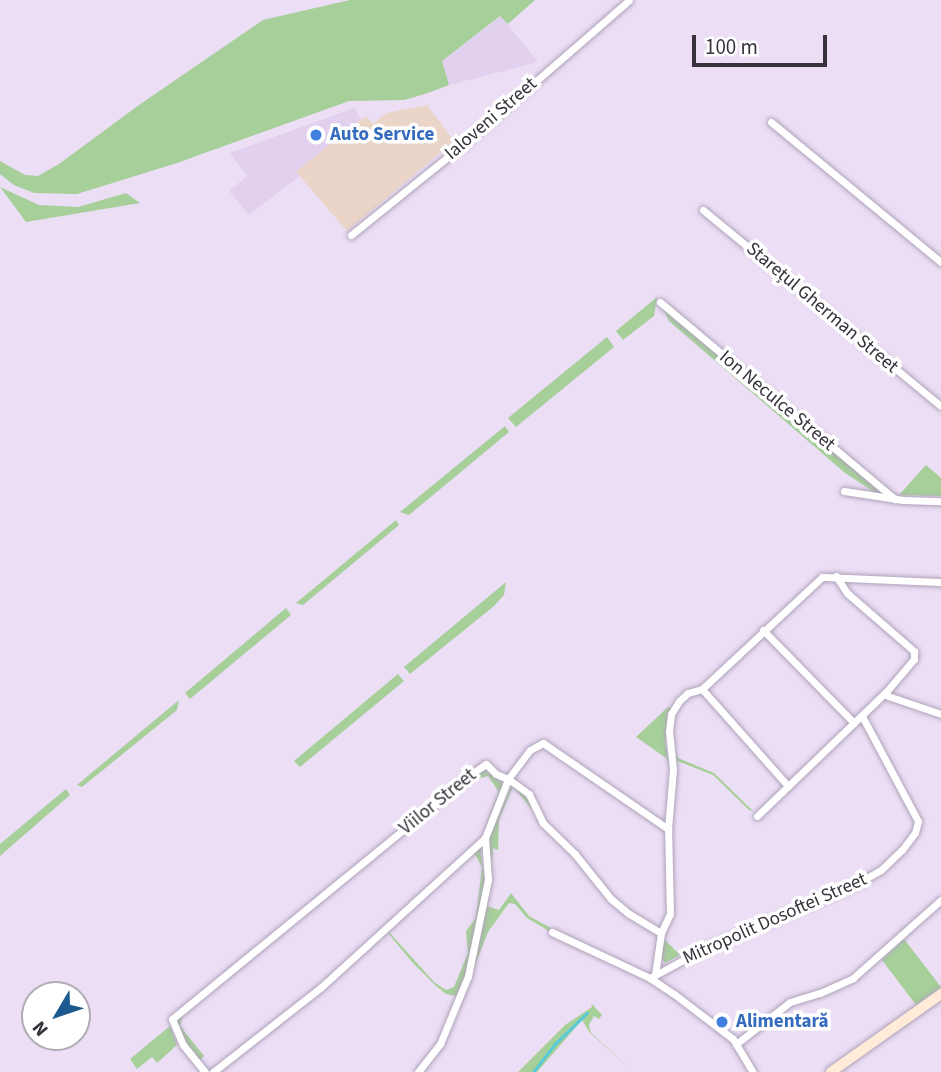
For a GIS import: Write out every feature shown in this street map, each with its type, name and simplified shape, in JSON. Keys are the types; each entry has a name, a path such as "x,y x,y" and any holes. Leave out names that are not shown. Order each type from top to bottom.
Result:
{"street":[{"name":"Ialoveni Street","path":"351,235 459,148 629,0"},
{"path":"771,122 941,262"},
{"name":"Starețul Gherman Street","path":"703,210 941,406"},
{"name":"Ion Neculce Street","path":"660,303 895,499"},
{"path":"844,491 895,499 941,501"},
{"path":"836,576 941,582"},
{"path":"757,816 886,692 916,655 847,593 836,576"},
{"name":"Mitropolit Dosoftei Street","path":"652,977 662,933 670,914 668,829 673,769 668,731 671,715 684,696 702,688 822,577 836,576"},
{"path":"763,630 854,723"},
{"path":"702,688 789,786"},
{"path":"886,692 898,702 941,714"},
{"name":"Mitropolit Dosoftei Street","path":"652,977 705,948 873,875 902,850 918,827 915,815 862,716"},
{"path":"508,779 530,750 543,743 668,829"},
{"name":"Viilor Street","path":"205,1072 183,1045 172,1018 470,775 486,764 496,774 508,779 485,838 320,988 214,1072"},
{"name":"Mitropolit Dosoftei Street","path":"508,779 529,794 540,818 575,853 611,899 629,914 662,933"},
{"path":"418,1072 444,1036 471,966 488,879 485,838"},
{"path":"737,1044 790,1002 853,978 941,900"},
{"name":"Mitropolit Dosoftei Street","path":"552,932 652,977 737,1044 745,1063 753,1072"},
{"path":"831,1072 941,994"}],"shaded area":[{"path":"501,16 538,62 449,85 442,61"},
{"path":"427,105 454,141 347,231 296,172 361,119 367,117 373,124 387,113"},
{"path":"354,108 361,119 297,172 300,176 249,215 229,191 247,176 230,153"}],"green space":[{"path":"350,0 535,0 508,24 500,16 442,61 449,85 425,94 404,100 349,101 177,163 77,194 34,193 14,185 0,174 0,161 25,175 38,176 59,164 263,20"},
{"path":"0,187 39,205 78,207 126,193 140,203 26,222"},
{"path":"657,297 654,316 623,340 616,331"},
{"path":"662,307 883,494 874,492 845,473 669,321"},
{"path":"607,337 614,347 516,427 508,418"},
{"path":"505,426 509,432 409,515 400,512"},
{"path":"926,465 941,478 941,496 899,495"},
{"path":"396,520 399,525 303,605 296,603"},
{"path":"506,582 504,595 494,606 410,674 404,667"},
{"path":"286,608 291,615 190,699 185,693"},
{"path":"398,674 404,681 300,767 294,761"},
{"path":"179,700 177,710 82,787 77,785"},
{"path":"668,707 672,708 665,742 669,763 636,737"},
{"path":"673,750 678,758 714,773 753,811 713,775 675,760"},
{"path":"484,769 501,782 504,788 486,824 499,792 488,776 470,781"},
{"path":"512,785 529,799 532,809 513,787 499,820 498,850 493,848 492,864 489,838"},
{"path":"66,789 70,795 0,856 0,844"},
{"path":"480,847 485,886 468,971 457,996 446,994 412,962 388,933 434,982 446,990 454,987 468,953 466,931 476,918 482,867 473,851"},
{"path":"511,893 529,916 551,928 549,931 527,918 515,904 509,903 488,932 472,973 487,906 499,910"},
{"path":"904,939 941,987 916,1005 882,960"},
{"path":"665,940 680,955 665,963 660,955"},
{"path":"591,1003 602,1015 599,1019 594,1016 589,1025 591,1033 634,1072 590,1033 582,1020 537,1072 518,1072 565,1025 592,1007"},
{"path":"183,1015 180,1026 204,1056 199,1061 178,1031 177,1020"},
{"path":"170,1026 177,1045 157,1063 152,1057 137,1069 130,1059"}],"waterway":[{"path":"533,1072 556,1043 587,1013"}],"place":[{"name":"Auto Service","path":"316,135"},
{"name":"Alimentară","path":"722,1022"}]}
